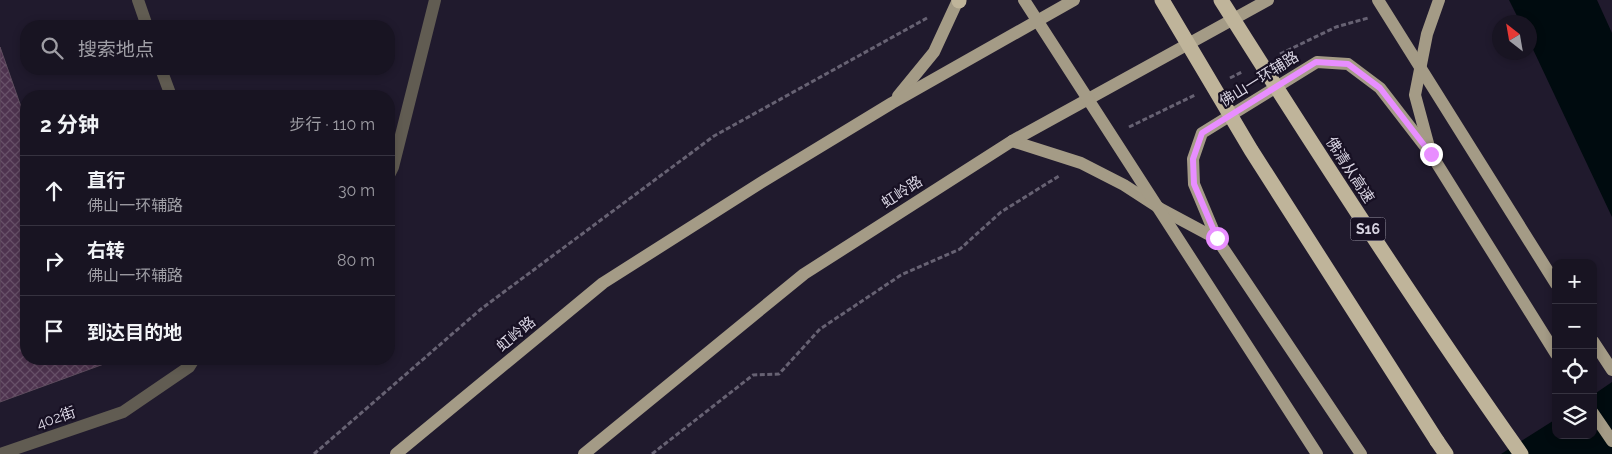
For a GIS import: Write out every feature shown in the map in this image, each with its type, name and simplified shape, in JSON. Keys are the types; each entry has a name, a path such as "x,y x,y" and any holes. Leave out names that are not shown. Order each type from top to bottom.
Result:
{"highway":[{"path":"1162,0 1251,150 1446,454"},
{"name":"佛清从高速","path":"1222,0 1337,184 1426,318 1521,454"}],"main road":[{"path":"892,103 934,52 959,0"},
{"path":"1024,0 1317,454"},
{"name":"虹岭路","path":"396,454 603,283 762,182 892,103 1074,0"},
{"name":"虹岭路","path":"584,454 804,274 1012,141 1268,0"},
{"path":"1378,0 1552,278"},
{"path":"1431,154 1415,95 1426,34 1439,0"},
{"name":"佛山一环辅路","path":"1361,454 1217,238 1194,184 1193,159 1202,133 1316,62 1348,64 1380,88 1431,154 1553,349"},
{"path":"1012,141 1081,163 1124,185 1161,209 1217,238"},
{"path":"1597,347 1612,370"},
{"path":"1597,419 1612,441"}],"lane":[{"path":"138,0 145,20"},
{"path":"395,159 436,0"},
{"path":"163,75 169,90"},
{"name":"402街","path":"0,454 123,412 189,365"}],"path":[{"path":"314,454 481,309 714,136 959,0"},
{"path":"1274,57 1336,27 1386,13"},
{"path":"1229,78 1247,70"},
{"path":"1122,130 1202,91"},
{"path":"652,454 753,375 779,374 820,329 828,323 901,275 960,249 1001,212 1081,163"}],"shaded area":[{"path":"1509,0 1597,0 1612,33 1612,217 1537,58 1537,15 1516,15"},
{"path":"1612,382 1612,454 1501,454 1552,422 1552,439 1597,439 1597,392"}],"building":[{"path":"0,47 20,104 20,365 101,365 0,402"}],"route":[{"path":"1217,238 1194,184 1193,159 1202,133 1316,62 1348,64 1380,88 1431,154"}]}
